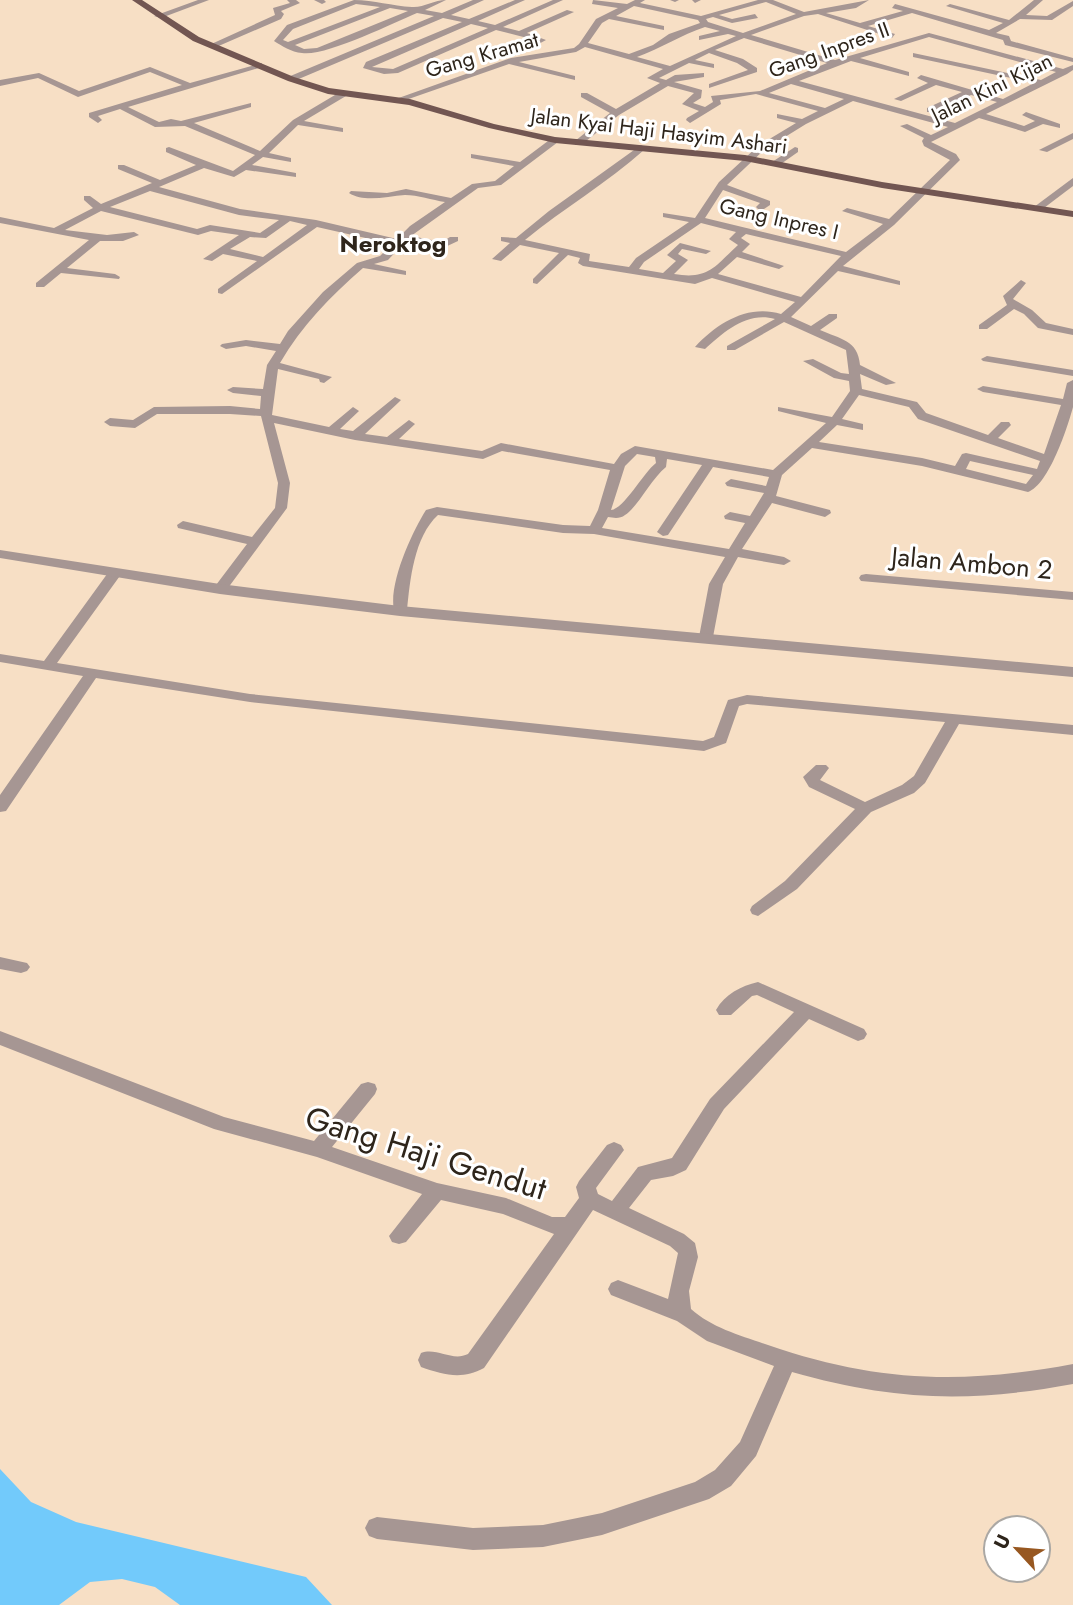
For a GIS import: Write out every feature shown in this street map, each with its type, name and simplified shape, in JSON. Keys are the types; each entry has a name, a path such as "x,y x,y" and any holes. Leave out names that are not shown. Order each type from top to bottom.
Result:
{"main road":[{"name":"Jalan Kyai Haji Hasyim Ashari","path":"136,0 158,16 211,46 291,79 342,94 397,100 555,140 750,159 922,192 1073,214"}],"street":[{"path":"158,16 205,0"},
{"path":"211,46 278,17 280,14 276,10 296,3 291,0"},
{"path":"285,46 402,0"},
{"path":"442,0 417,10 318,50 307,51 285,46 278,41 290,27 359,1 392,4 417,10 442,16 519,34 542,42 523,55"},
{"path":"291,79 480,0"},
{"path":"521,0 369,64 367,68 384,72 395,71 558,0"},
{"path":"598,0 595,2 599,4 634,3 703,21 835,63"},
{"path":"629,57 656,47 711,15 766,0 803,14"},
{"path":"706,110 686,104 701,93 651,78 744,35 803,14 853,6 865,0"},
{"path":"863,25 918,8 886,0"},
{"path":"988,33 1019,17 1039,0"},
{"path":"1056,0 1073,3"},
{"path":"578,143 616,113 675,78 701,75 584,44 599,21 634,3"},
{"path":"1019,17 1049,18 1073,3"},
{"path":"735,8 753,13 780,5"},
{"path":"583,6 661,28"},
{"path":"895,6 1006,38 1008,43 1030,50 1073,60"},
{"path":"950,6 1009,22"},
{"path":"816,11 892,36"},
{"path":"503,41 570,12"},
{"path":"711,15 734,21 755,16 753,13"},
{"path":"1063,20 1072,15"},
{"path":"702,38 729,31"},
{"path":"672,36 688,35 719,45"},
{"name":"Gang Inpres II","path":"758,90 880,48 929,35 1069,69"},
{"name":"Gang Kramat","path":"397,100 523,55 571,51 584,44"},
{"path":"930,59 968,44"},
{"path":"880,48 1044,83"},
{"path":"708,50 754,70 712,86"},
{"path":"907,54 943,53"},
{"path":"523,55 549,63"},
{"path":"850,58 905,74"},
{"path":"687,60 711,66"},
{"path":"508,61 572,78"},
{"path":"939,68 948,63"},
{"path":"98,120 92,115 259,65"},
{"path":"488,67 512,74"},
{"path":"0,83 39,75 78,94 150,69 190,86"},
{"name":"Jalan Kini Kijan","path":"922,192 956,160 926,141 1069,69"},
{"path":"930,73 921,78 1002,101"},
{"path":"789,81 955,126"},
{"path":"898,99 936,82"},
{"path":"106,84 119,89"},
{"path":"716,104 718,102 715,98 758,90"},
{"name":"Gang Inpres II","path":"758,90 826,111"},
{"path":"930,110 970,92"},
{"path":"131,94 144,99"},
{"path":"169,150 232,174 262,156 296,122 342,94"},
{"path":"584,95 616,113"},
{"path":"750,159 768,142 854,97"},
{"path":"693,98 716,104"},
{"path":"690,121 716,104"},
{"path":"120,106 158,125 248,106"},
{"path":"978,113 1023,129 1043,121"},
{"path":"1026,115 1057,126"},
{"path":"780,116 803,122"},
{"path":"186,118 262,156 288,160"},
{"path":"296,122 340,130"},
{"path":"904,126 931,138"},
{"path":"1044,150 1073,136"},
{"path":"220,589 273,522 284,496 284,483 274,455 267,416 267,393 272,365 281,348 314,307 362,265 384,258 413,228 475,186 498,183 555,140"},
{"path":"497,260 552,213 621,166 641,148"},
{"path":"775,164 795,150"},
{"path":"474,156 521,165"},
{"name":"Gang Inpres I","path":"698,220 712,203 720,186 750,159"},
{"path":"58,230 100,208 203,165"},
{"path":"121,167 153,185 239,212 288,218 402,240 443,244 454,239"},
{"path":"244,167 293,175"},
{"path":"1037,209 1073,181"},
{"path":"720,186 740,191 767,203 761,207"},
{"path":"354,193 387,196 406,192 454,201"},
{"path":"731,348 782,319 848,255 891,223 922,192"},
{"path":"87,198 100,208 198,232 210,228 264,235 288,218"},
{"path":"847,211 891,223"},
{"path":"666,215 698,220"},
{"path":"1,220 97,238 114,239 134,235"},
{"path":"631,272 640,260 698,220"},
{"name":"Gang Inpres I","path":"698,220 735,224 744,230 848,255"},
{"path":"222,290 316,223"},
{"path":"505,239 586,256 583,263 695,281 711,275 746,243 734,239 744,230"},
{"path":"208,259 248,234"},
{"path":"40,285 97,238"},
{"path":"665,277 683,260 672,255 680,246 706,251"},
{"path":"224,251 265,260"},
{"path":"537,281 568,251"},
{"path":"733,253 779,266"},
{"path":"362,265 402,273"},
{"path":"837,268 896,283"},
{"path":"60,270 115,277"},
{"path":"711,275 755,283 803,301"},
{"path":"1010,302 1008,296 1021,284"},
{"path":"993,297 1010,302 1028,312 1042,326 1073,332"},
{"path":"983,327 1010,302"},
{"path":"701,346 724,326 743,318 769,314 850,348 855,379 835,421 776,474 770,495 716,584 706,638"},
{"path":"811,331 833,316"},
{"path":"226,346 246,343 281,348"},
{"path":"987,359 1073,373"},
{"path":"809,361 838,376 890,383"},
{"path":"272,365 326,377 324,380"},
{"path":"855,379 913,404 922,416 1046,459"},
{"path":"808,444 959,470 1028,488 1040,473 1056,437 1070,404 1073,383"},
{"path":"983,389 1070,404"},
{"path":"233,390 267,393"},
{"path":"355,436 395,400"},
{"path":"782,409 859,427"},
{"path":"110,422 135,424 154,411 230,410 355,436 483,455 501,447 617,468"},
{"path":"331,430 353,411"},
{"path":"390,441 409,424"},
{"path":"989,441 1005,425"},
{"path":"594,530 604,513 617,468 629,453 635,450 776,474"},
{"path":"604,513 620,514 650,474 662,464 661,458"},
{"path":"663,532 710,463"},
{"path":"731,483 825,513"},
{"path":"400,611 402,583 410,548 432,512 563,529 594,530 784,561"},
{"path":"730,516 753,521"},
{"path":"183,525 257,542"},
{"path":"0,554 220,589 400,611 1073,671"},
{"path":"48,666 115,573"},
{"name":"Jalan Ambon 2","path":"866,578 1073,597"},
{"path":"3,662 48,666 240,697 704,746 721,740 733,703 747,699 1073,730"},
{"path":"0,807 92,673"},
{"path":"758,910 791,884 864,808 915,785 954,719"},
{"path":"821,768 811,777 814,783 864,808"},
{"path":"0,963 21,967"},
{"path":"725,1010 746,991 758,988 858,1034"},
{"path":"615,1210 645,1173 679,1164 717,1104 807,1010"},
{"name":"Gang Haji Gendut","path":"0,1038 221,1124 318,1150 437,1191 506,1206 551,1225 568,1226 589,1199 586,1187 614,1150"},
{"path":"318,1150 368,1089"},
{"path":"399,1236 437,1191"},
{"path":"589,1199 677,1240 688,1249 687,1269 678,1289 678,1302 684,1315"},
{"path":"429,1360 456,1368 467,1367 476,1361 568,1226"},
{"path":"618,1289 684,1315 727,1339 786,1362 873,1383 937,1390 985,1389 1073,1374"},
{"path":"377,1528 473,1539 543,1536 602,1524 701,1491 723,1478 738,1464 748,1449 786,1362"}],"water":[{"path":"0,1469 31,1502 76,1522 306,1577 332,1605 180,1605 155,1587 122,1579 90,1582 59,1605 0,1605"}],"district":[{"name":"Neroktog","path":"393,243"}]}
